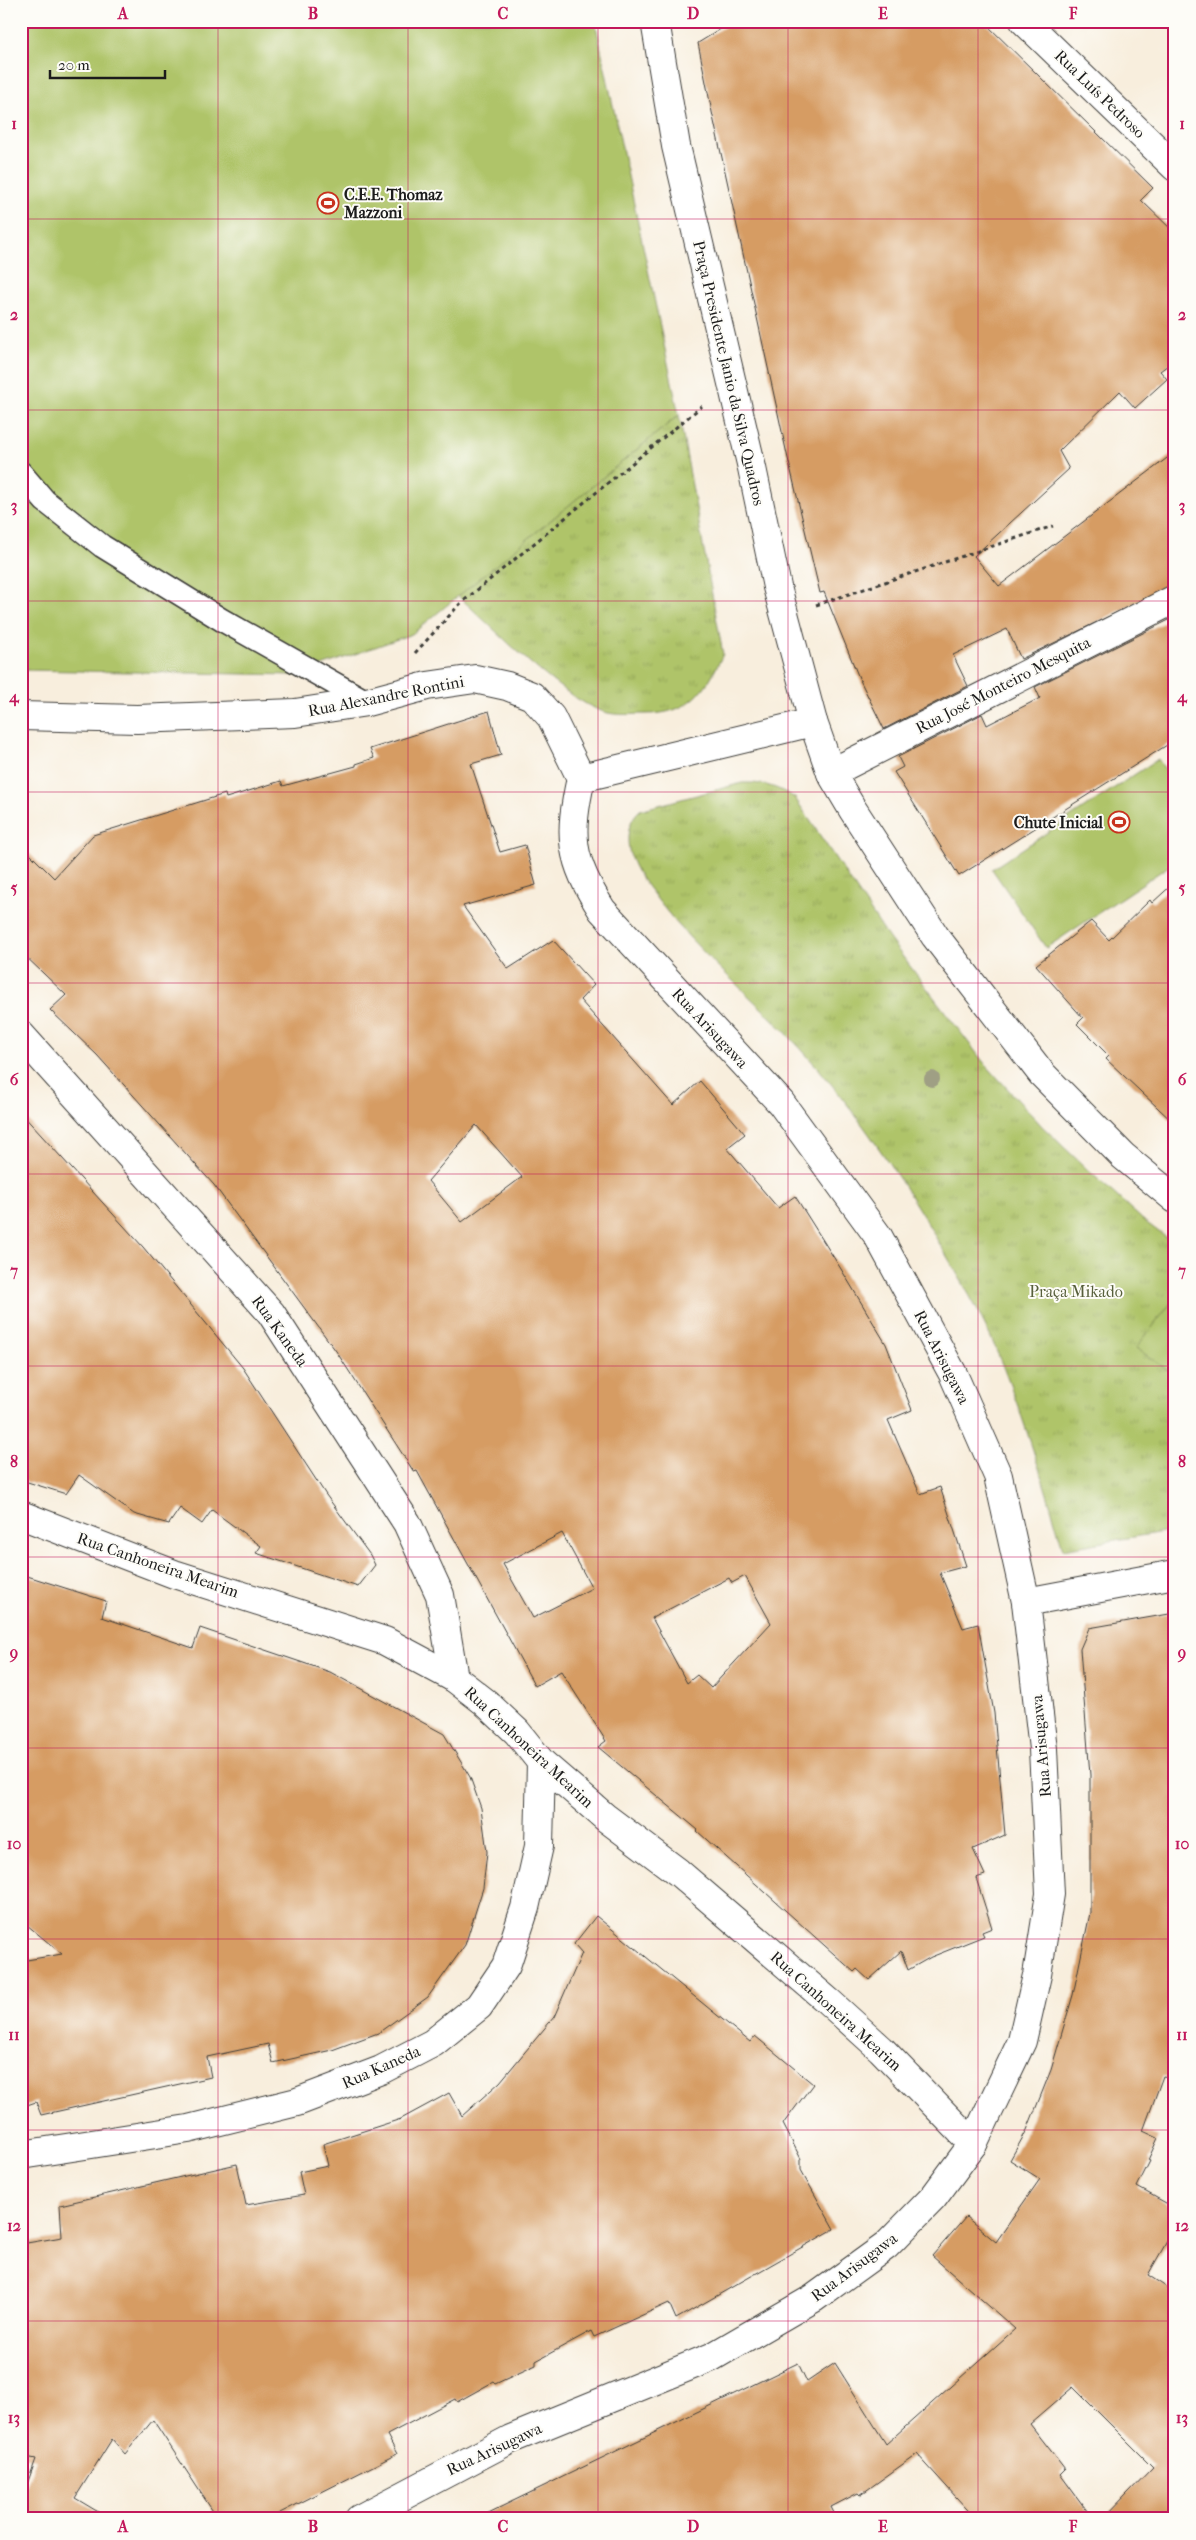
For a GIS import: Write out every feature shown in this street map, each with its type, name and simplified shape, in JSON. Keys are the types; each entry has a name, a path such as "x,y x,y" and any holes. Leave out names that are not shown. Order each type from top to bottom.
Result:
{"street":[{"name":"Praça Presidente Janio da Silva Quadros","path":"655,21 676,146 732,382 784,616 813,722"},
{"name":"Rua Luís Pedroso","path":"1024,21 1175,167"},
{"name":"Rua José Monteiro Mesquita","path":"831,773 1175,599"},
{"name":"Rua Alexandre Rontini","path":"21,716 137,719 295,713 367,702 426,686 475,679 507,686 532,696 551,717 581,778"},
{"path":"581,778 813,722 831,773 935,936 1042,1074 1123,1156 1175,1199"},
{"name":"Rua Arisugawa","path":"358,2519 511,2439 712,2357 814,2298 886,2246 933,2198 973,2144 1022,2041 1037,1975 1050,1894 1043,1749 1026,1602 998,1476 953,1374 878,1236 781,1103 602,910 583,880 574,849 573,813 581,778"},
{"name":"Rua Kaneda","path":"21,1035 271,1313 407,1522 440,1596 454,1678"},
{"name":"Rua Canhoneira Mearim","path":"21,1515 174,1574 385,1641 454,1678 485,1702 516,1732 541,1762 606,1818 678,1872 828,2001 881,2049 973,2144"},
{"path":"1026,1602 1175,1574"},
{"name":"Rua Kaneda","path":"21,2155 188,2129 297,2102 381,2070 433,2043 478,2006 506,1966 525,1908 538,1846 541,1762"}],"lane":[{"path":"21,472 45,501 102,546 222,620 367,702"}],"path":[{"path":"412,656 460,604 732,382"},
{"path":"784,616 1053,526"}],"green space":[{"name":"C.E.E. Thomaz Mazzoni","path":"21,21 595,21 679,415 412,634 296,675 21,670"},
{"path":"679,415 723,654 703,689 685,705 661,713 625,714 604,712 586,704 548,677 458,596"},
{"name":"Chute Inicial","path":"1158,759 1175,783 1175,862 1046,948 992,869"},
{"name":"Praça Mikado","path":"742,783 770,786 795,798 890,940 985,1064 1042,1126 1090,1172 1143,1220 1175,1244 1175,1530 1063,1549 1031,1443 1013,1391 992,1340 962,1281 914,1201 869,1134 819,1069 784,1031 693,942 660,903 637,871 630,856 628,839 631,823 640,810"},
{"path":"1175,1298 1175,1375 1136,1348"}],"building":[{"path":"734,21 983,21 1153,188 1141,200 1175,233 1175,360 1160,371 1167,379 1135,408 1120,391 1059,451 1069,469 974,556 999,586 1175,452 1175,584 1021,659 1007,629 953,655 968,686 884,729 859,678 824,592 820,593 786,450 712,112 698,43"},
{"path":"1175,617 1175,740 959,876 894,772 903,767 898,757 982,714 987,725 1040,698 1035,687"},
{"path":"489,711 501,755 471,764 500,852 525,845 536,885 463,906 508,969 553,940 594,985 580,1000 673,1105 700,1081 745,1134 727,1148 778,1208 795,1196 886,1344 912,1410 888,1420 920,1494 940,1487 966,1566 940,1573 963,1628 978,1624 994,1713 1005,1835 973,1849 985,1875 976,1878 992,1928 982,1932 984,1936 931,1957 908,1970 901,1951 869,1980 857,1969 854,1972 698,1830 598,1747 606,1741 561,1671 535,1686 417,1471 414,1472 336,1351 214,1185 97,1055 50,1010 66,995 21,952 21,845 54,878 93,835 225,794 226,798 281,781 283,786 356,766 356,764 374,758 370,749","holes":["476,1125 522,1177 462,1222 428,1181","562,1533 592,1588 533,1618 503,1564","745,1576 771,1623 711,1688 697,1675 687,1683 652,1618 729,1578 732,1583"]},
{"path":"1175,882 1175,1124 1106,1059 1109,1056 1077,1024 1083,1018 1036,965 1091,921 1109,940 1150,900 1152,903"},
{"path":"21,1113 143,1247 243,1368 326,1495 370,1555 375,1565 358,1587 256,1553 261,1546 212,1510 202,1524 180,1508 169,1524 134,1514 79,1475 66,1494 21,1480"},
{"path":"21,1574 106,1601 102,1617 193,1648 200,1628 330,1672 444,1734 470,1777 481,1808 487,1852 483,1888 465,1945 428,1997 378,2033 332,2050 273,2063 268,2044 207,2057 211,2077 41,2115 36,2102 21,2107 21,1961 62,1954 21,1920"},
{"path":"1175,1613 1175,2079 1163,2076 1143,2131 1158,2138 1148,2160 1150,2161 1137,2187 1175,2208 1175,2227 1148,2275 1175,2293 1175,2519 1103,2519 1153,2467 1073,2387 1030,2424 1065,2469 1060,2474 1093,2519 976,2519 917,2454 860,2495 858,2493 831,2507 837,2519 476,2519 798,2363 807,2382 835,2363 886,2444 1015,2329 932,2256 966,2217 996,2242 1040,2179 1010,2160 1027,2130 1051,2070 1073,1995 1090,1913 1090,1775 1080,1649 1089,1628"},
{"path":"596,1916 750,2042 755,2036 813,2084 783,2124 801,2159 801,2170 834,2229 676,2319 669,2303 594,2337 591,2331 536,2361 536,2365 495,2384 493,2382 457,2402 455,2399 387,2435 397,2454 268,2519 218,2519 153,2420 125,2454 112,2439 75,2498 110,2519 21,2519 21,2501 36,2459 21,2456 21,2244 62,2237 60,2205 237,2164 246,2205 304,2195 299,2172 328,2166 323,2144 401,2119 449,2093 462,2116 500,2082 554,2017 582,1953 574,1944"}],"place":[{"name":"C.E.E. Thomaz Mazzoni","path":"328,203"},
{"name":"Chute Inicial","path":"1119,822"}]}
